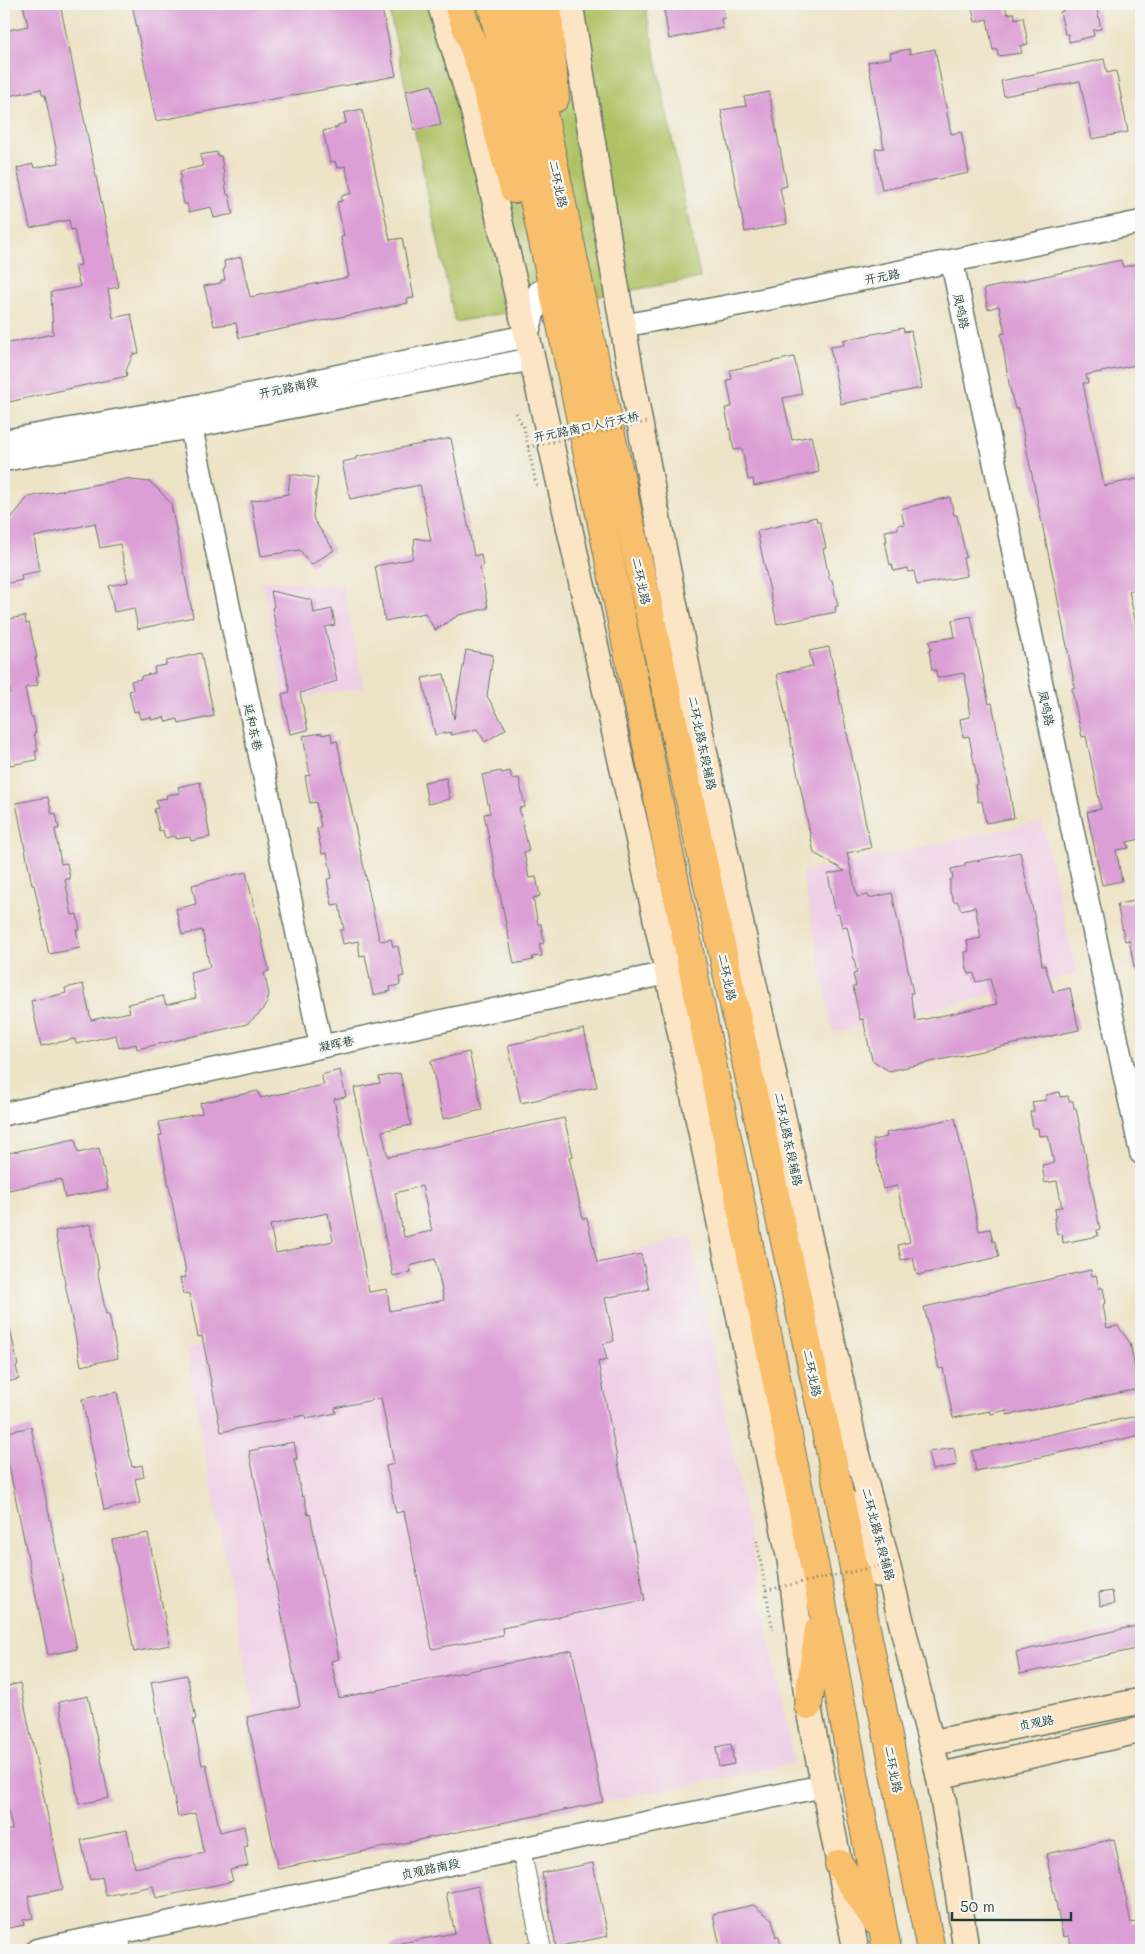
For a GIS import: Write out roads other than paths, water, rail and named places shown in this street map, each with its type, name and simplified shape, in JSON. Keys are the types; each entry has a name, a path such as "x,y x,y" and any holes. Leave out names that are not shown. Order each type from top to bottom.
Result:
{"highway":[{"path":"458,4 480,65 528,240 539,292 570,367"},
{"path":"492,4 570,367 823,1608 885,1941"},
{"name":"二环北路","path":"520,4 595,362 833,1464 931,1950"},
{"path":"547,4 564,207"},
{"path":"808,1705 823,1608"},
{"path":"839,1864 885,1941"}],"main road":[{"path":"440,4 473,108 529,348 668,973 790,1560 808,1705 856,1950"},
{"name":"二环北路东段辅路","path":"570,4 622,326 703,745 854,1442 884,1551 939,1776 966,1950"},
{"path":"833,1464 908,1653"},
{"name":"贞观路","path":"931,1743 1141,1701"},
{"path":"939,1776 1141,1730"},
{"path":"954,1863 958,1950"}],"street":[{"name":"开元路","path":"622,326 952,262 1141,222"},
{"name":"凤鸣路","path":"952,262 1141,1153"},
{"path":"529,348 539,292"},
{"name":"开元路南段","path":"4,460 189,418 529,348"},
{"name":"开元路南段","path":"4,441 189,418"},
{"name":"延和东巷","path":"189,418 321,1046"},
{"name":"凝晖巷","path":"4,1114 668,973"},
{"name":"贞观路南段","path":"37,1950 121,1942 521,1849 823,1786"},
{"path":"521,1849 542,1949 533,1950"}]}
